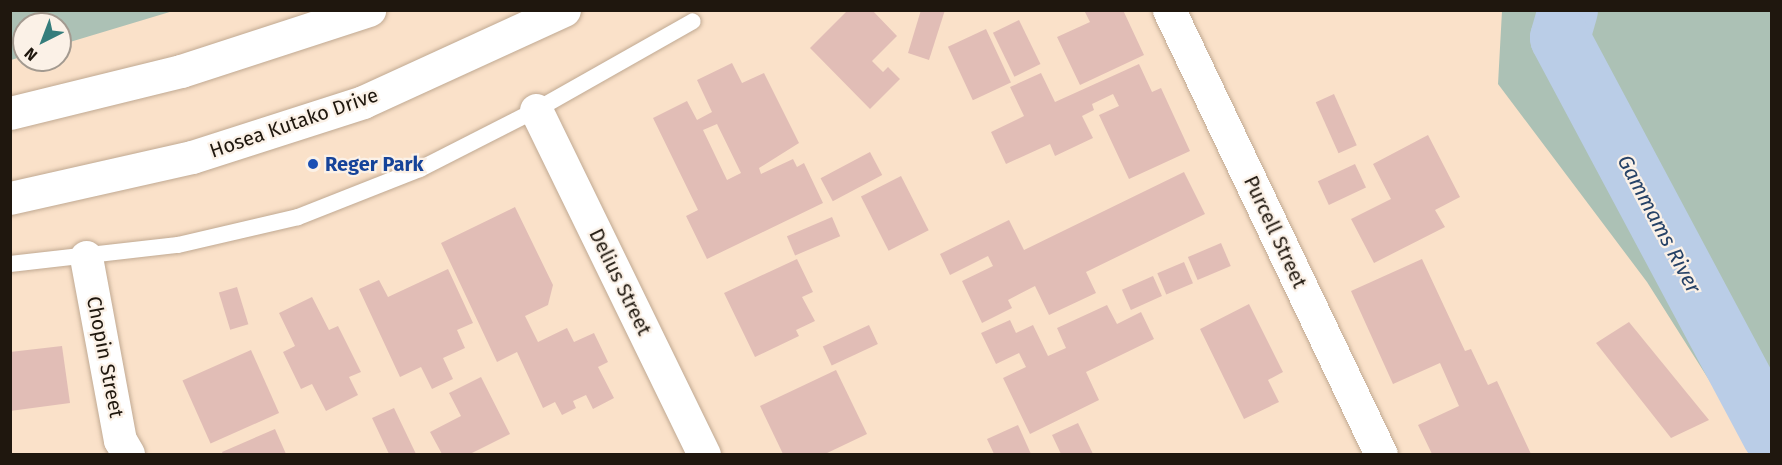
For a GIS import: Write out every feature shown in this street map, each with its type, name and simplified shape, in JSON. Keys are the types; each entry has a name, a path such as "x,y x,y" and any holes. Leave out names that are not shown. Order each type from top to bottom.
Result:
{"street":[{"path":"10,113 182,71 369,10"},
{"name":"Hosea Kutako Drive","path":"10,198 192,157 363,102 564,10"},
{"name":"Purcell Street","path":"1169,10 1381,454"},
{"name":"Delius Street","path":"536,110 704,454"},
{"name":"Chopin Street","path":"86,257 120,440 128,454"}],"lane":[{"path":"10,264 178,245 298,217 420,169 536,110 693,21"}],"green space":[{"path":"11,10 173,10 72,41 72,12 12,12 11,60"},
{"path":"1502,11 1771,11 1771,454 1756,454 1647,282 1498,84"}],"building":[{"path":"848,10 872,10 897,36 872,61 883,72 888,67 900,79 870,109 810,48"},
{"path":"921,10 945,10 929,60 908,53"},
{"path":"1084,10 1123,10 1144,55 1080,85 1057,37 1090,22"},
{"path":"1019,20 1040,64 1014,77 993,33"},
{"path":"986,29 1011,82 973,100 948,47"},
{"path":"732,63 742,83 764,73 799,143 759,168 761,174 793,159 797,167 804,163 823,203 707,259 686,216 698,210 653,118 687,101 697,120 712,112 697,80","holes":["717,124 741,173 727,180 703,130"]},
{"path":"1139,64 1152,92 1161,88 1190,151 1129,179 1099,115 1119,106 1113,94 1092,104 1094,110 1082,116 1093,138 1055,156 1050,144 1006,164 991,132 1024,116 1010,87 1041,73 1055,102"},
{"path":"1334,94 1357,145 1339,153 1316,102"},
{"path":"1428,135 1460,197 1435,210 1445,227 1374,263 1351,219 1391,199 1373,164"},
{"path":"870,152 882,175 833,201 821,178"},
{"path":"1355,164 1366,188 1329,205 1318,181"},
{"path":"1184,172 1205,214 1086,272 1096,293 1049,315 1035,286 1008,300 1012,308 982,323 962,281 993,266 988,256 950,275 940,254 1009,220 1024,250"},
{"path":"901,176 929,230 889,251 861,196"},
{"path":"515,207 553,285 548,305 525,316 538,342 567,328 574,342 594,333 608,362 598,367 614,398 593,409 586,395 573,401 576,408 562,415 555,402 543,408 517,352 497,362 441,243"},
{"path":"832,217 840,236 795,255 787,236"},
{"path":"1221,243 1231,266 1198,280 1188,257"},
{"path":"797,259 813,292 802,297 815,321 796,330 799,336 755,357 724,293"},
{"path":"1422,259 1465,351 1471,349 1488,385 1497,381 1531,454 1432,454 1418,425 1459,406 1440,363 1393,384 1351,291"},
{"path":"1184,262 1193,283 1166,295 1157,273"},
{"path":"448,269 473,323 457,330 465,348 443,358 453,379 432,389 421,367 400,377 359,289 379,280 388,297"},
{"path":"1153,276 1162,296 1131,310 1122,290"},
{"path":"237,287 248,324 230,330 219,293"},
{"path":"312,297 329,330 338,326 361,372 349,377 358,395 326,411 312,384 301,389 283,352 295,346 279,313"},
{"path":"1249,304 1283,372 1268,380 1279,402 1244,419 1200,329"},
{"path":"1107,305 1117,324 1141,312 1154,339 1086,372 1099,400 1030,434 1003,378 1026,367 1019,353 996,364 981,333 1010,320 1016,333 1033,325 1048,356 1066,348 1057,328"},
{"path":"1629,322 1709,420 1671,438 1596,343"},
{"path":"869,325 878,344 832,366 823,347"},
{"path":"62,346 70,403 10,411 10,352"},
{"path":"251,350 279,413 211,444 182,381"},
{"path":"836,370 867,434 825,454 783,454 760,406"},
{"path":"481,377 510,434 470,454 442,454 430,432 461,416 449,393"},
{"path":"394,408 416,454 389,454 372,418"},
{"path":"1078,423 1093,454 1061,454 1052,435"},
{"path":"1018,425 1031,454 994,454 987,439"},
{"path":"275,429 286,454 223,454 222,452"}],"waterway":[{"name":"Gammams River","path":"1568,10 1560,38 1772,435"}],"place":[{"name":"Reger Park","path":"313,164"}]}
